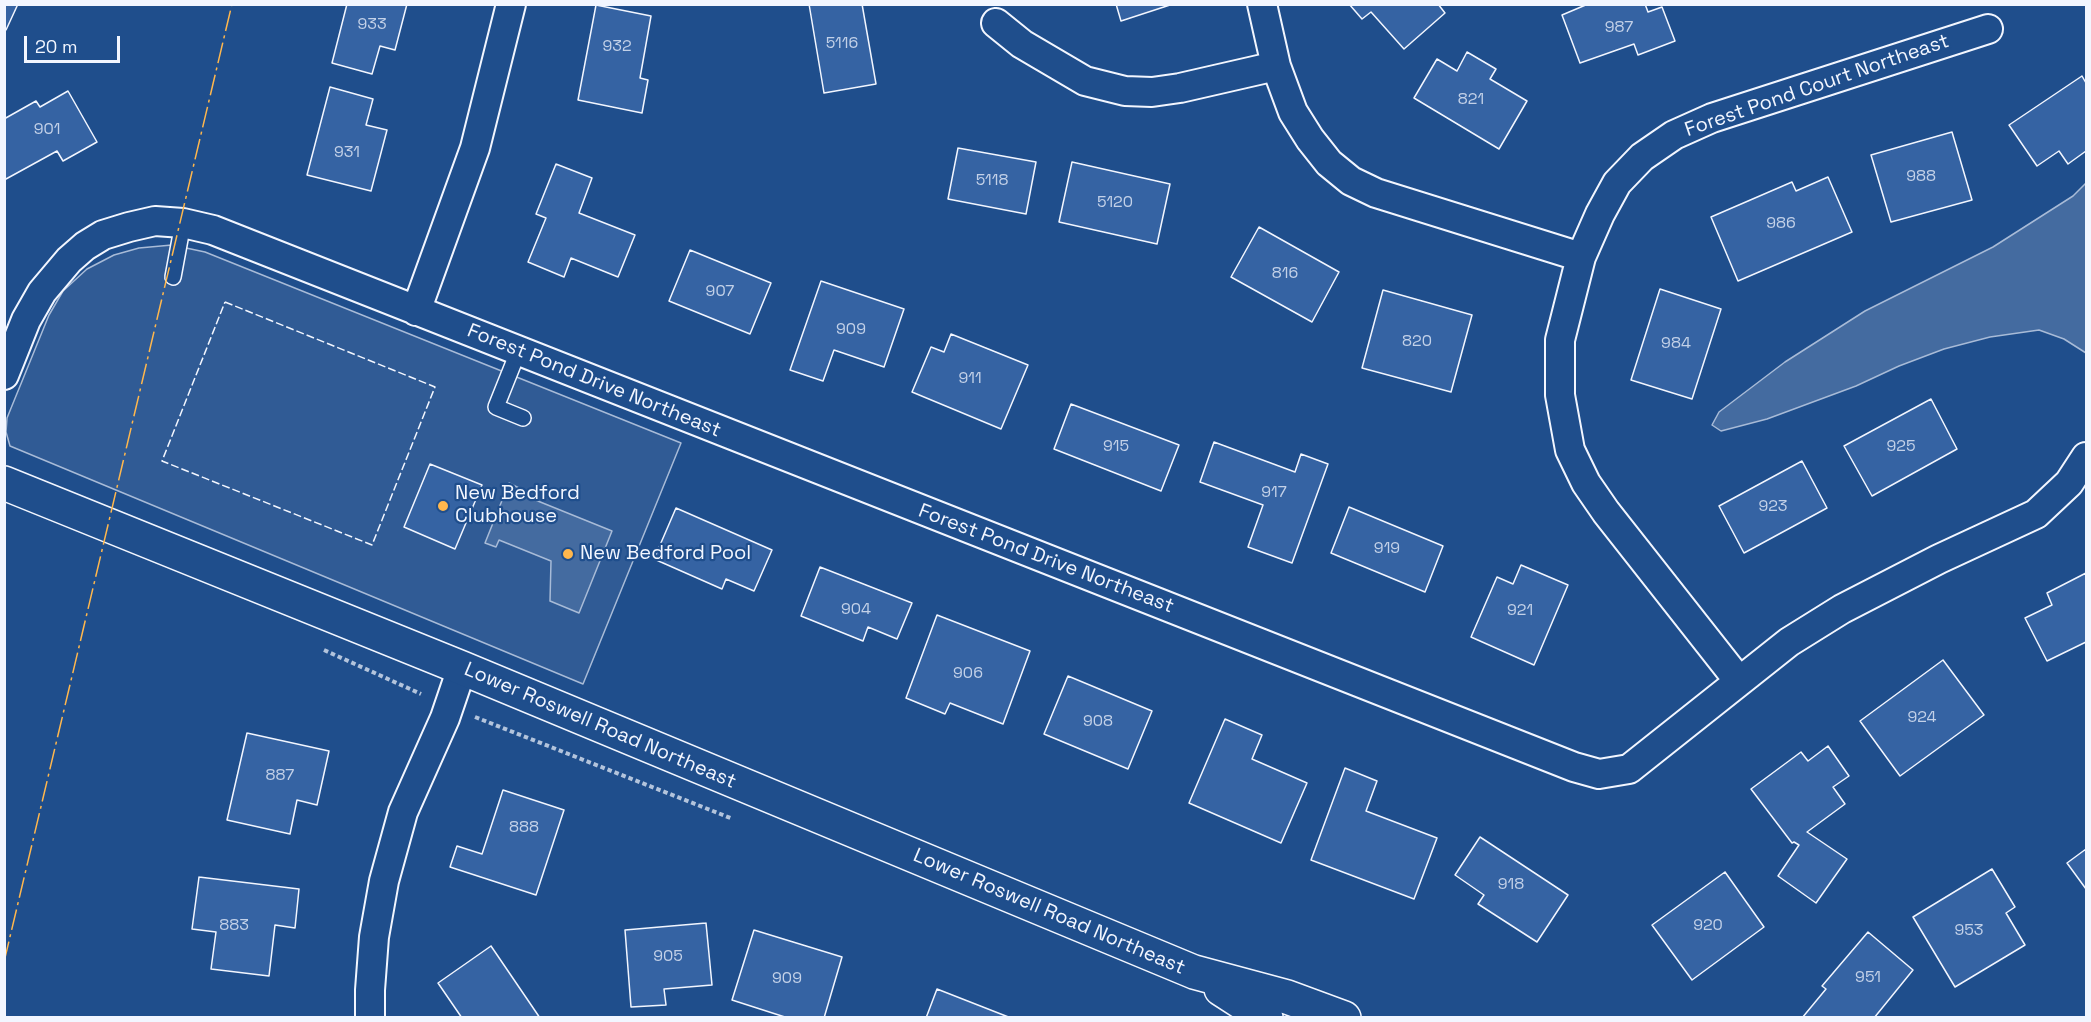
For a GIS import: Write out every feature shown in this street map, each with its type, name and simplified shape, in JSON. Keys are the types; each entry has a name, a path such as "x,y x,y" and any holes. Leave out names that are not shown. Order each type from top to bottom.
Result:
{"street":[{"path":"417,311 475,148 511,4"},
{"path":"1262,4 1275,66 1293,112 1329,163 1351,181 1376,193 1581,257"},
{"path":"996,23 1022,44 1086,81 1125,91 1152,92 1180,88 1275,66"},
{"name":"Forest Pond Court Northeast","path":"1738,681 1605,512 1586,483 1570,450 1560,395 1560,340 1581,257 1617,183 1642,157 1674,135 1712,118 1988,29"},
{"name":"Forest Pond Drive Northeast","path":"4,375 36,301 54,275 85,246 103,235 129,227 155,221 183,223 213,231 1574,767 1599,774 1629,769 1789,642 1842,609 1939,559 2036,514 2070,483 2086,457"},
{"name":"Lower Roswell Road Northeast","path":"4,483 462,668 1194,972 1287,997 1344,1017"},
{"path":"370,1017 374,937 386,871 404,812 447,712 462,668"},
{"name":"Lower Roswell Road Northeast","path":"1194,972 1266,1017"}],"lane":[{"path":"172,277 183,223"},
{"path":"518,352 496,407 523,418"}],"shaded area":[{"path":"2086,183 2086,353 2064,339 2039,330 1990,337 1944,349 1856,386 1767,419 1721,431 1712,425 1719,412 1785,362 1865,311 1993,247 2073,196"},
{"path":"172,245 205,252 681,443 583,684 10,446 6,432 7,418 49,315 63,291 87,269 114,255 139,248"},
{"name":"New Bedford Pool","path":"509,483 519,488 518,493 612,531 579,613 550,601 551,561 499,540 496,547 485,543"}],"building":[{"path":"4,4 18,4 6,30 4,30"},
{"path":"347,4 407,4 395,50 380,46 372,74 332,63"},
{"path":"809,4 862,4 876,84 824,93"},
{"path":"1116,4 1173,4 1121,21"},
{"path":"1349,4 1438,4 1445,13 1404,49 1371,12 1362,19"},
{"path":"1588,4 1645,4 1648,12 1662,7 1675,41 1638,55 1634,44 1580,63 1562,15"},
{"path":"596,5 651,16 640,78 648,80 642,113 578,100"},
{"path":"1467,52 1496,69 1490,79 1527,101 1499,149 1414,98 1437,59 1457,71"},
{"path":"2082,76 2086,83 2086,151 2068,164 2059,151 2037,166 2009,125"},
{"path":"330,87 373,99 366,125 387,130 371,191 307,175"},
{"path":"68,91 97,142 63,161 57,151 6,179 4,176 4,119 36,101 40,107"},
{"path":"1952,132 1972,200 1891,222 1871,155"},
{"path":"958,148 1036,162 1026,214 948,199"},
{"path":"1072,162 1170,184 1157,244 1059,222"},
{"path":"556,164 592,178 579,213 635,235 618,277 571,258 564,277 528,262 546,218 536,214"},
{"path":"1828,177 1852,232 1738,281 1711,217 1792,182 1796,191"},
{"path":"1259,227 1339,272 1312,322 1231,277"},
{"path":"690,250 771,283 750,334 669,301"},
{"path":"821,281 904,309 884,367 834,350 823,381 790,370"},
{"path":"1660,289 1721,309 1692,399 1631,380"},
{"path":"1383,290 1472,315 1451,392 1362,368"},
{"path":"951,334 1028,365 1001,429 912,392 931,347 944,352"},
{"path":"1931,399 1957,449 1872,496 1844,446"},
{"path":"1071,404 1179,445 1161,491 1054,449"},
{"path":"1214,442 1295,472 1301,454 1328,464 1292,563 1248,547 1263,505 1200,482"},
{"path":"1802,461 1827,508 1744,553 1719,506"},
{"name":"New Bedford Clubhouse","path":"430,464 482,485 455,549 404,527"},
{"path":"1349,507 1443,546 1425,592 1331,553"},
{"path":"676,508 772,550 754,591 726,579 722,589 654,559"},
{"path":"1521,565 1568,585 1534,665 1471,637 1497,577 1513,584"},
{"path":"820,567 912,603 897,639 868,627 863,641 801,616"},
{"path":"2086,573 2086,642 2047,661 2025,618 2052,605 2047,593"},
{"path":"937,615 1030,651 1003,724 950,703 945,714 906,698"},
{"path":"1943,660 1984,715 1900,776 1860,721"},
{"path":"1068,676 1152,711 1128,769 1044,734"},
{"path":"1225,719 1262,735 1252,759 1307,783 1281,843 1189,803"},
{"path":"247,733 329,751 317,805 297,800 290,834 227,820"},
{"path":"1828,746 1849,776 1833,787 1845,804 1807,832 1847,859 1816,903 1778,876 1799,845 1792,843 1751,789 1801,752 1808,761"},
{"path":"1345,768 1377,781 1366,811 1437,838 1414,899 1311,860"},
{"path":"503,790 564,810 536,895 450,867 457,846 482,854"},
{"path":"1480,837 1568,895 1537,942 1478,904 1484,895 1455,875"},
{"path":"2086,849 2086,889 2067,863"},
{"path":"1992,869 2015,907 2006,913 2025,945 1955,987 1913,917"},
{"path":"1725,872 1764,927 1692,980 1652,925"},
{"path":"199,877 299,889 295,928 275,925 269,976 211,969 216,932 192,929"},
{"path":"706,923 712,985 664,989 666,1005 631,1007 625,930"},
{"path":"754,930 842,957 824,1018 788,1018 732,1000"},
{"path":"1868,932 1913,970 1874,1018 1802,1018 1826,989 1822,986"},
{"path":"491,946 540,1018 462,1018 438,983"},
{"path":"937,989 1011,1018 926,1018"}],"fence":[{"path":"225,302 435,387 372,545 162,461 225,302"}],"power":[{"path":"4,962 232,4"}],"place":[{"name":"New Bedford Clubhouse","path":"443,506"},
{"name":"New Bedford Pool","path":"568,554"}]}
